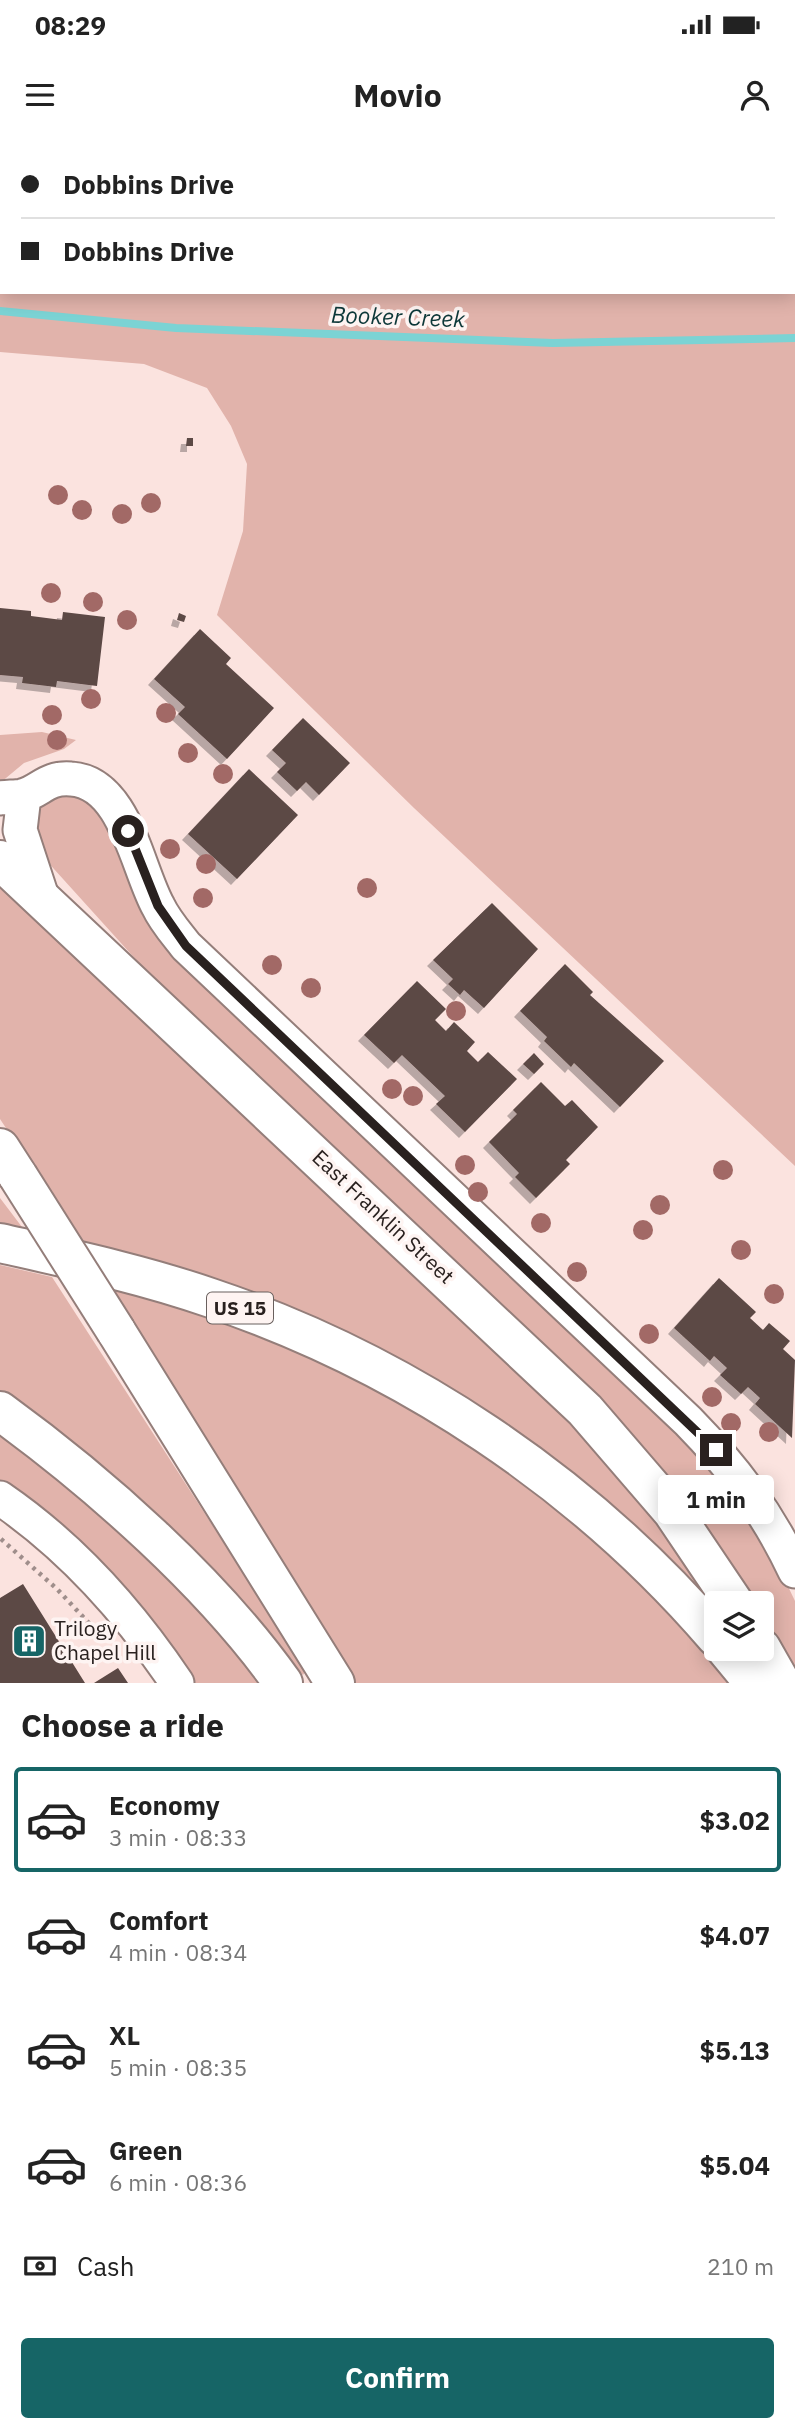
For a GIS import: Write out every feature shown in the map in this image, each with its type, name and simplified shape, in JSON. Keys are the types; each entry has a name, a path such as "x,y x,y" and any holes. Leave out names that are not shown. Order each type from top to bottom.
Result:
{"main road":[{"name":"East Franklin Street","path":"0,860 585,1410 673,1511 726,1591"},
{"path":"9,1162 335,1683"},
{"name":"US 15","path":"0,1243 102,1266 210,1297 264,1317 362,1361 463,1419 549,1479 632,1551 704,1625"},
{"path":"0,1411 45,1445 133,1521 207,1593 283,1683"},
{"path":"736,1661 754,1683"},
{"path":"768,1661 781,1683"}],"street":[{"path":"41,897 12,797 44,783 64,779 81,780 102,793 128,831 158,906 186,946 730,1464 763,1509 795,1571"},
{"path":"0,1498 44,1531 89,1575 141,1634 177,1683"}],"path":[{"path":"0,1538 57,1589 103,1638"}],"shaded area":[{"path":"0,294 795,294 795,1166 414,808 217,615 243,531 247,464 231,426 207,388 144,364 0,352"},
{"path":"42,732 76,740 64,749 24,763 0,783 0,735"},
{"path":"69,791 100,809 129,875 704,1453 768,1545 795,1601 795,1678 774,1642 774,1591 739,1591 177,1005 35,848 36,806"},
{"path":"0,881 547,1394 653,1513 698,1582 696,1588 601,1502 83,1244 0,1119"},
{"path":"0,1198 25,1231 0,1223"},
{"path":"0,1265 52,1277 306,1670 303,1675 229,1596 0,1396"},
{"path":"117,1286 169,1302 331,1363 488,1455 572,1519 677,1619 704,1649 704,1661 714,1661 734,1683 349,1683 110,1290"},
{"path":"0,1435 37,1462 107,1521 267,1683 192,1683 11,1487 0,1481"}],"building":[{"path":"187,438 193,438 193,446 186,446"},
{"path":"0,608 31,611 31,616 62,620 63,612 105,617 97,686 57,681 56,687 22,683 23,677 0,675"},
{"path":"179,613 186,616 184,622 177,620"},
{"path":"200,629 231,658 226,664 274,708 227,759 178,714 185,707 154,679"},
{"path":"303,718 350,763 319,795 306,782 297,791 277,772 286,763 272,750"},
{"path":"249,769 298,815 237,879 188,834"},
{"path":"492,903 538,949 484,1008 464,990 460,995 448,984 453,979 433,960"},
{"path":"565,964 593,992 590,995 664,1061 620,1107 574,1063 571,1067 544,1041 547,1037 520,1011"},
{"path":"417,981 446,1009 435,1020 446,1031 454,1022 475,1042 467,1051 478,1062 488,1052 517,1079 465,1132 436,1104 445,1096 402,1055 394,1063 364,1035"},
{"path":"534,1053 544,1064 534,1074 523,1064"},
{"path":"541,1082 565,1106 572,1100 598,1127 566,1160 570,1164 536,1198 515,1177 519,1173 489,1142 517,1114 513,1110"},
{"path":"719,1278 756,1312 750,1318 763,1330 769,1323 790,1341 783,1349 795,1360 792,1438 755,1404 760,1398 748,1387 741,1394 720,1375 727,1368 714,1356 710,1361 674,1328"},
{"name":"Trilogy Chapel Hill","path":"23,1584 85,1683 0,1683 0,1598"},
{"name":"Trilogy Chapel Hill","path":"118,1668 128,1683 94,1683"}],"waterway":[{"name":"Booker Creek","path":"0,311 176,328 553,343 795,338"}],"place":[{"name":"Trilogy Chapel Hill","path":"29,1641"}],"route":[{"path":"128,831 158,906 186,946 716,1450"}]}
